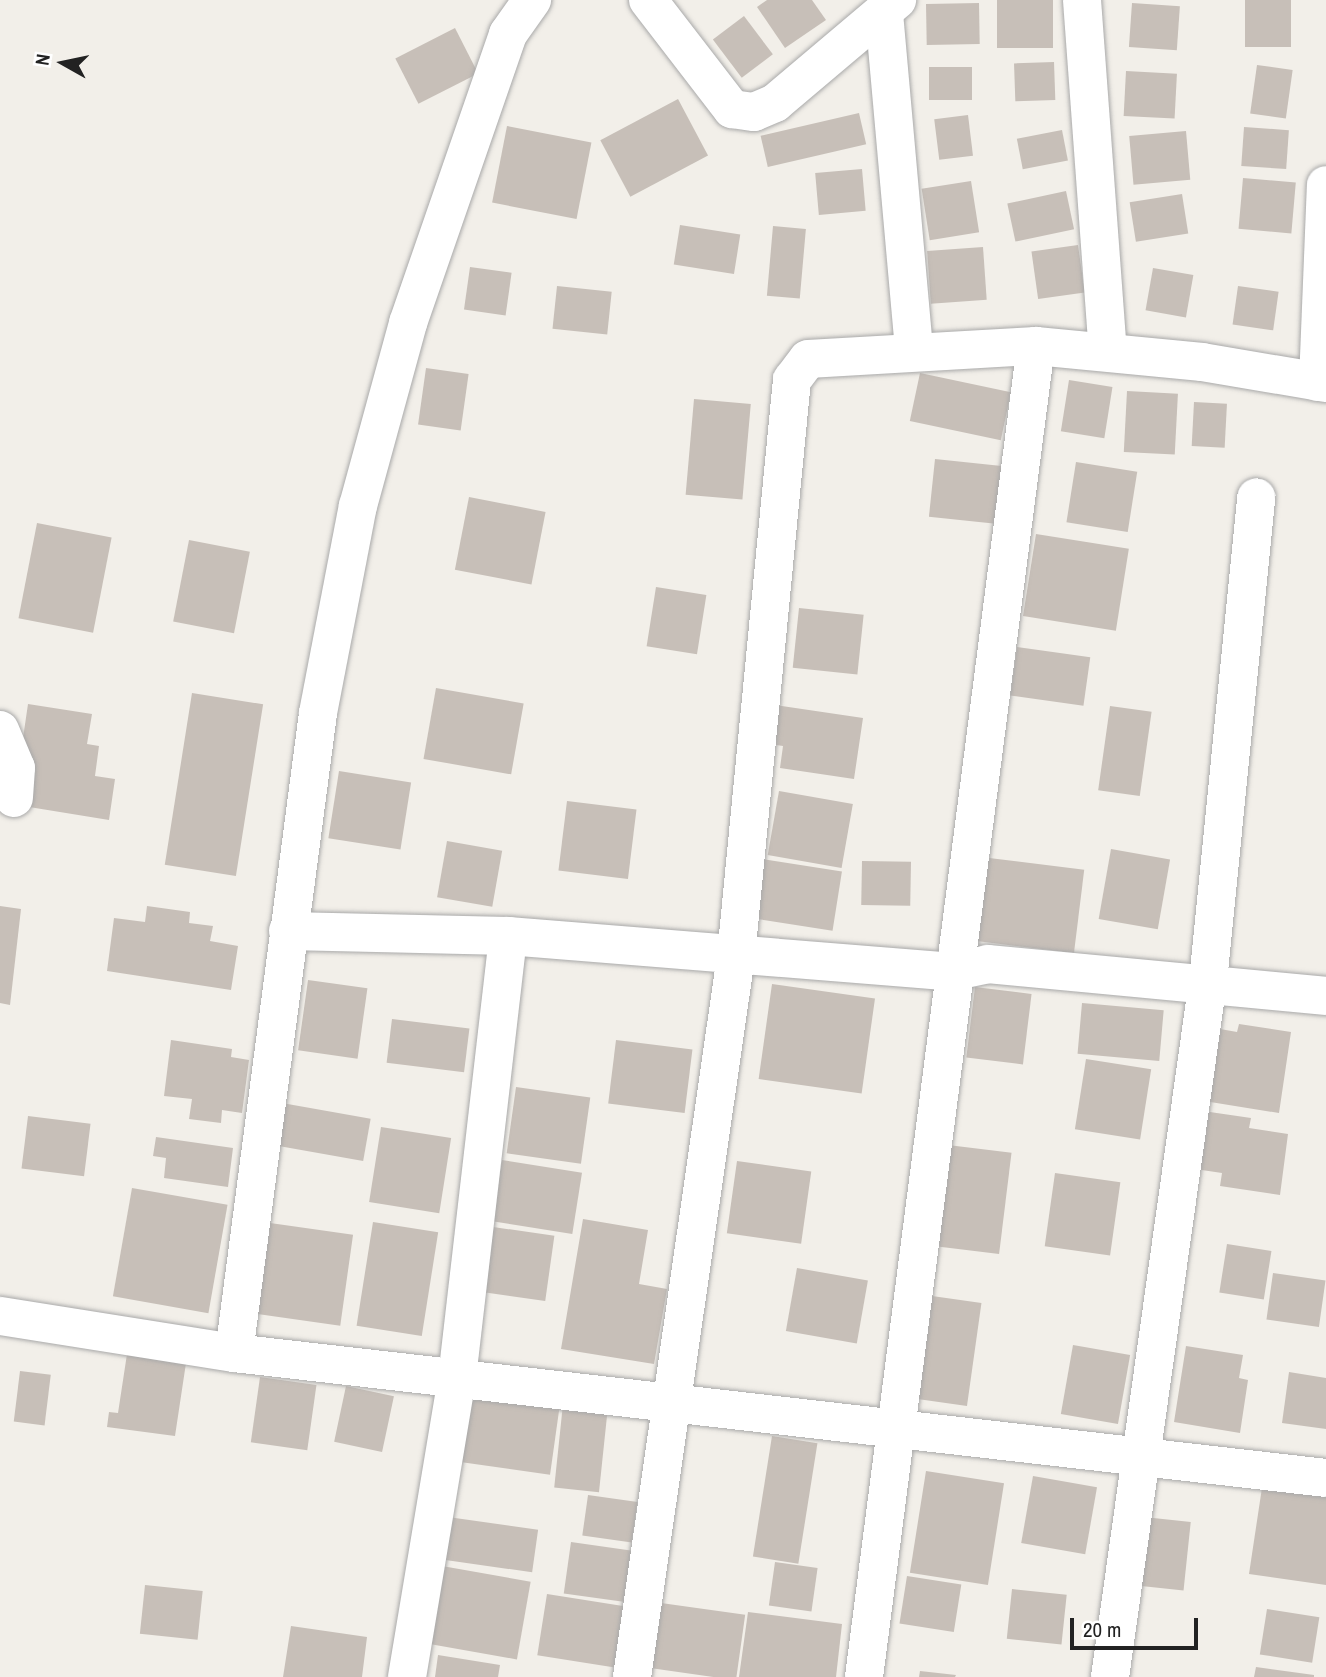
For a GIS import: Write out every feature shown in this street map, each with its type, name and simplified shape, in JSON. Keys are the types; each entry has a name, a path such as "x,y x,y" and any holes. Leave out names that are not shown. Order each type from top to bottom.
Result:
{"street":[{"path":"234,1353 318,713 359,506 408,323 508,34 532,0"},
{"path":"648,0 732,109 754,112 775,103 891,6"},
{"path":"1083,0 1108,351"},
{"path":"891,6 914,348"},
{"path":"632,1677 676,1404 736,956 792,380 808,359 914,348 1035,346 1108,351 1322,383 1326,185"},
{"path":"864,1677 897,1429 951,972 1035,346"},
{"path":"1110,1677 1208,981 1256,497"},
{"path":"0,730 16,768 14,799"},
{"path":"288,931 508,936 951,972 988,964 1208,981 1326,996"},
{"path":"407,1677 457,1378 508,936"},
{"path":"0,1316 234,1353 1326,1478"}],"building":[{"path":"767,0 812,0 826,20 785,48 757,7"},
{"path":"997,0 1053,0 1053,48 997,48"},
{"path":"1245,0 1291,0 1291,47 1245,47"},
{"path":"979,3 980,44 927,45 926,4"},
{"path":"1132,3 1180,6 1177,50 1129,47"},
{"path":"744,16 773,54 742,78 713,39"},
{"path":"455,28 478,73 418,104 395,58"},
{"path":"1054,62 1055,100 1015,101 1014,63"},
{"path":"1257,65 1293,70 1286,119 1250,114"},
{"path":"929,67 972,67 972,100 929,100"},
{"path":"1126,71 1177,74 1175,119 1124,116"},
{"path":"678,99 708,156 630,197 600,140"},
{"path":"859,113 866,144 768,167 761,136"},
{"path":"968,115 973,156 939,160 934,119"},
{"path":"507,126 591,142 577,219 492,203"},
{"path":"1244,127 1289,130 1286,169 1241,166"},
{"path":"1062,130 1068,160 1023,169 1017,139"},
{"path":"1186,131 1190,180 1133,185 1129,136"},
{"path":"862,169 866,211 819,215 815,173"},
{"path":"1243,178 1296,183 1291,233 1239,229"},
{"path":"971,181 979,232 930,240 922,189"},
{"path":"1066,191 1074,229 1015,242 1007,203"},
{"path":"1182,194 1188,234 1136,242 1130,202"},
{"path":"680,225 740,235 734,274 674,265"},
{"path":"773,226 806,229 800,299 767,296"},
{"path":"1078,245 1085,293 1038,299 1031,252"},
{"path":"983,247 987,300 931,304 927,251"},
{"path":"470,267 512,273 506,315 464,310"},
{"path":"1153,268 1193,275 1186,317 1146,310"},
{"path":"557,286 612,292 607,335 553,329"},
{"path":"1238,286 1279,292 1273,330 1233,325"},
{"path":"426,368 469,374 461,430 418,424"},
{"path":"920,373 1011,392 1001,440 910,421"},
{"path":"1069,380 1112,387 1104,438 1061,431"},
{"path":"1127,391 1178,394 1175,455 1124,452"},
{"path":"694,399 751,404 742,500 686,495"},
{"path":"1194,402 1227,404 1225,448 1192,446"},
{"path":"935,459 1002,466 996,524 929,517"},
{"path":"1076,462 1137,472 1128,532 1066,522"},
{"path":"469,497 546,512 531,585 455,570"},
{"path":"37,523 112,538 93,633 18,618"},
{"path":"1036,534 1129,549 1116,631 1023,616"},
{"path":"189,540 250,552 234,633 173,621"},
{"path":"656,587 706,595 697,654 647,646"},
{"path":"799,608 864,615 857,674 793,668"},
{"path":"1017,647 1090,657 1083,706 1010,696"},
{"path":"436,688 524,703 511,774 423,759"},
{"path":"192,693 263,704 236,876 165,865"},
{"path":"28,704 92,714 87,744 99,746 95,776 115,779 109,820 23,806 17,779"},
{"path":"775,705 863,718 854,779 780,768 783,746 770,744"},
{"path":"1110,706 1152,712 1140,796 1098,790"},
{"path":"339,771 411,782 400,850 328,838"},
{"path":"779,791 853,804 842,868 768,855"},
{"path":"567,801 636,810 628,879 558,870"},
{"path":"447,841 502,851 492,907 437,897"},
{"path":"1111,849 1170,859 1158,929 1099,919"},
{"path":"981,857 1084,870 1074,953 971,940"},
{"path":"756,858 842,872 833,931 747,917"},
{"path":"862,861 911,862 910,906 861,905"},
{"path":"0,906 21,909 10,1005 0,1003"},
{"path":"147,906 190,912 189,923 213,926 210,941 238,946 231,990 107,971 114,918 145,922"},
{"path":"308,980 367,988 358,1059 298,1050"},
{"path":"772,984 875,998 862,1094 759,1079"},
{"path":"975,987 1032,994 1023,1064 966,1057"},
{"path":"1082,1003 1164,1010 1159,1061 1078,1054"},
{"path":"392,1019 469,1029 464,1072 387,1063"},
{"path":"1239,1024 1291,1032 1279,1113 1198,1100 1209,1027 1237,1032"},
{"path":"171,1040 232,1049 231,1057 249,1060 242,1113 222,1110 221,1123 189,1119 192,1099 164,1096"},
{"path":"616,1040 692,1049 685,1113 608,1104"},
{"path":"1086,1059 1151,1069 1140,1139 1075,1129"},
{"path":"516,1087 590,1097 581,1164 507,1153"},
{"path":"282,1103 371,1119 363,1161 275,1145"},
{"path":"1203,1111 1251,1118 1249,1128 1288,1134 1280,1195 1220,1186 1222,1173 1195,1169"},
{"path":"28,1116 91,1124 84,1176 22,1169"},
{"path":"381,1127 451,1138 439,1213 369,1202"},
{"path":"156,1137 233,1148 228,1187 164,1178 166,1158 153,1156"},
{"path":"948,1145 1012,1153 999,1254 936,1246"},
{"path":"502,1160 582,1173 572,1234 492,1221"},
{"path":"737,1161 811,1171 801,1244 727,1233"},
{"path":"1055,1173 1120,1182 1110,1255 1045,1246"},
{"path":"132,1188 228,1205 208,1313 113,1296"},
{"path":"583,1219 648,1230 639,1284 667,1289 654,1364 561,1349"},
{"path":"256,1221 353,1235 340,1326 243,1312"},
{"path":"373,1222 438,1232 422,1336 357,1326"},
{"path":"493,1227 554,1236 545,1301 484,1292"},
{"path":"1227,1244 1271,1251 1264,1299 1219,1292"},
{"path":"797,1268 868,1281 857,1344 786,1331"},
{"path":"1273,1273 1325,1280 1319,1327 1266,1320"},
{"path":"925,1295 981,1303 967,1406 911,1398"},
{"path":"1073,1345 1130,1355 1118,1424 1061,1414"},
{"path":"1186,1346 1243,1355 1239,1378 1248,1380 1240,1433 1174,1422"},
{"path":"127,1354 186,1363 175,1436 107,1427 109,1412 118,1413"},
{"path":"20,1371 51,1375 45,1425 14,1422"},
{"path":"1289,1372 1326,1378 1326,1429 1282,1423"},
{"path":"260,1377 316,1385 307,1450 251,1442"},
{"path":"346,1386 394,1396 382,1452 334,1442"},
{"path":"465,1390 560,1403 550,1475 455,1461"},
{"path":"563,1404 608,1409 599,1492 554,1488"},
{"path":"772,1436 817,1443 798,1564 753,1556"},
{"path":"926,1471 1004,1483 988,1585 910,1573"},
{"path":"1033,1476 1097,1487 1085,1554 1021,1543"},
{"path":"1263,1481 1326,1490 1326,1585 1249,1574"},
{"path":"588,1495 638,1502 632,1543 582,1536"},
{"path":"448,1517 538,1530 532,1572 442,1560"},
{"path":"1144,1517 1191,1522 1184,1591 1137,1586"},
{"path":"571,1542 632,1551 625,1602 564,1593"},
{"path":"775,1562 818,1568 811,1612 769,1606"},
{"path":"442,1566 531,1582 517,1659 428,1644"},
{"path":"907,1576 961,1585 954,1632 899,1623"},
{"path":"145,1585 203,1591 198,1640 140,1634"},
{"path":"1012,1589 1067,1595 1061,1644 1007,1639"},
{"path":"547,1594 626,1607 616,1668 537,1655"},
{"path":"661,1603 745,1615 736,1677 713,1677 652,1668"},
{"path":"1267,1609 1319,1617 1312,1663 1260,1654"},
{"path":"748,1612 842,1624 836,1677 739,1677"},
{"path":"291,1626 367,1637 362,1677 283,1677"},
{"path":"438,1655 500,1665 498,1677 435,1677"},
{"path":"1256,1667 1314,1675 1314,1677 1254,1677"},
{"path":"920,1671 956,1675 919,1677"}]}
